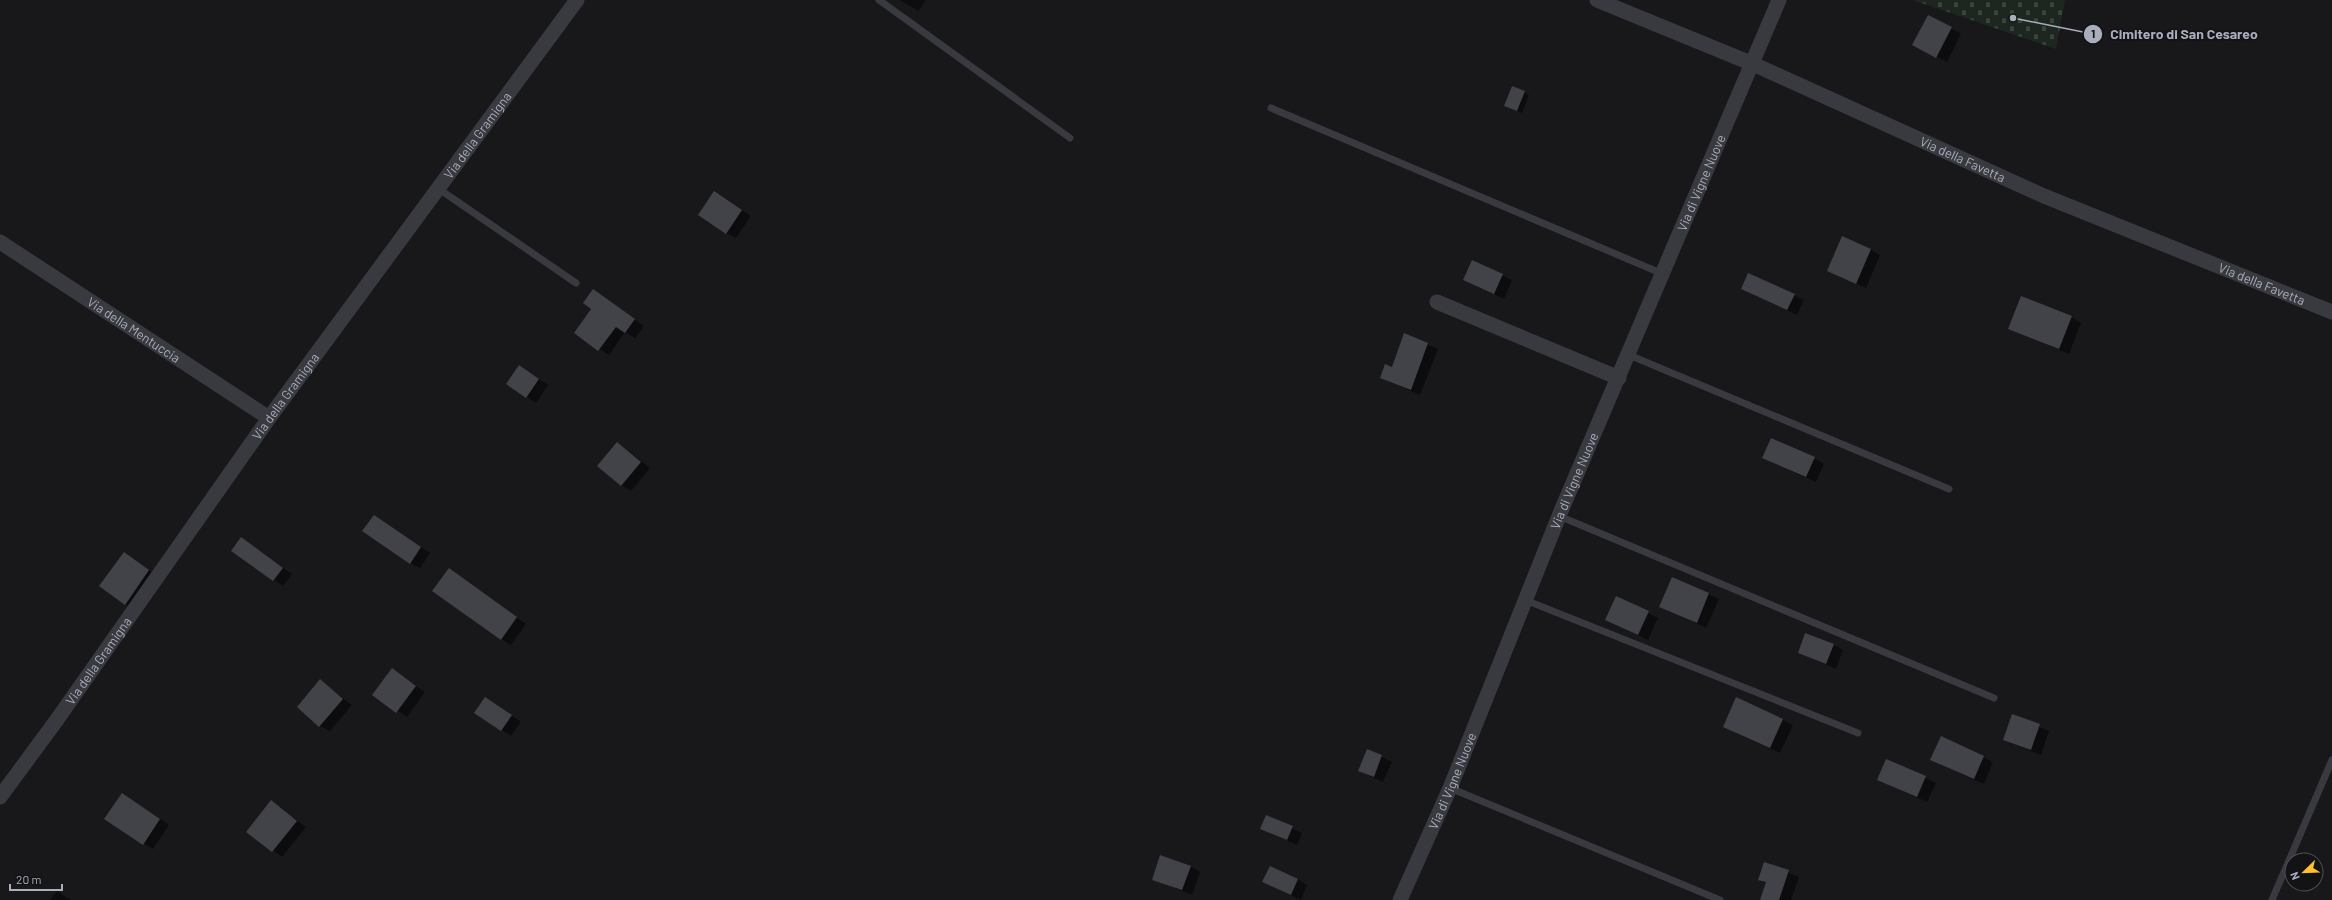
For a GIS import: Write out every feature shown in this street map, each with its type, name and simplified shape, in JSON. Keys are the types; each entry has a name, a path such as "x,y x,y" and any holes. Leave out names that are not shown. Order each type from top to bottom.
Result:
{"street":[{"name":"Via della Gramigna","path":"1,793 56,721 268,418 439,189 577,0"},
{"name":"Via della Favetta","path":"1597,0 1753,64 2044,196 2332,312"},
{"name":"Via di Vigne Nuove","path":"1400,900 1450,788 1559,516 1629,355 1779,0"},
{"name":"Via della Mentuccia","path":"0,242 268,418"},
{"path":"1437,302 1619,378"}],"lane":[{"path":"879,0 1070,138"},
{"path":"1271,108 1663,274"},
{"path":"439,189 576,283"},
{"path":"1629,355 1949,489"},
{"path":"1559,516 1994,698"},
{"path":"1525,600 1858,733"},
{"path":"2272,900 2332,760"},
{"path":"1450,788 1720,900"}],"green space":[{"path":"1913,0 2065,0 2056,49"}],"building":[{"path":"1928,15 1952,27 1936,58 1912,45"},
{"path":"1512,86 1525,91 1517,111 1504,106"},
{"path":"714,191 742,210 726,234 698,215"},
{"path":"1842,236 1871,249 1856,284 1827,271"},
{"path":"1472,260 1503,274 1494,294 1463,280"},
{"path":"1748,273 1795,294 1787,310 1741,289"},
{"path":"593,289 635,319 625,333 616,327 598,351 574,333 591,309 583,303"},
{"path":"2021,296 2072,316 2059,349 2008,329"},
{"path":"1404,333 1428,343 1411,390 1380,378 1385,364 1392,367"},
{"path":"519,365 539,379 526,398 506,384"},
{"path":"1771,438 1815,457 1806,477 1762,458"},
{"path":"617,442 641,462 621,486 597,466"},
{"path":"374,515 421,547 410,564 362,531"},
{"path":"241,537 283,568 273,581 231,551"},
{"path":"124,552 149,570 125,605 99,586"},
{"path":"449,568 517,617 501,640 432,591"},
{"path":"1672,577 1709,593 1697,623 1659,607"},
{"path":"1616,596 1649,611 1638,635 1605,620"},
{"path":"1805,633 1834,644 1826,664 1798,653"},
{"path":"392,668 416,686 396,713 372,695"},
{"path":"320,679 343,699 319,727 297,707"},
{"path":"485,697 512,715 501,731 474,713"},
{"path":"1736,697 1783,719 1770,748 1723,727"},
{"path":"2012,714 2040,724 2031,750 2003,740"},
{"path":"1941,736 1984,756 1974,779 1930,760"},
{"path":"1367,749 1382,755 1374,777 1358,771"},
{"path":"1886,759 1926,776 1917,797 1877,780"},
{"path":"122,793 160,819 143,845 104,819"},
{"path":"271,800 297,821 272,852 246,832"},
{"path":"1266,815 1293,826 1287,840 1260,829"},
{"path":"1160,855 1191,866 1182,890 1152,880"},
{"path":"1764,862 1789,870 1779,900 1760,900 1766,882 1758,880"},
{"path":"1270,866 1298,879 1291,895 1262,882"}],"place":[{"name":"Cimitero di San Cesareo","path":"2013,18"}]}
